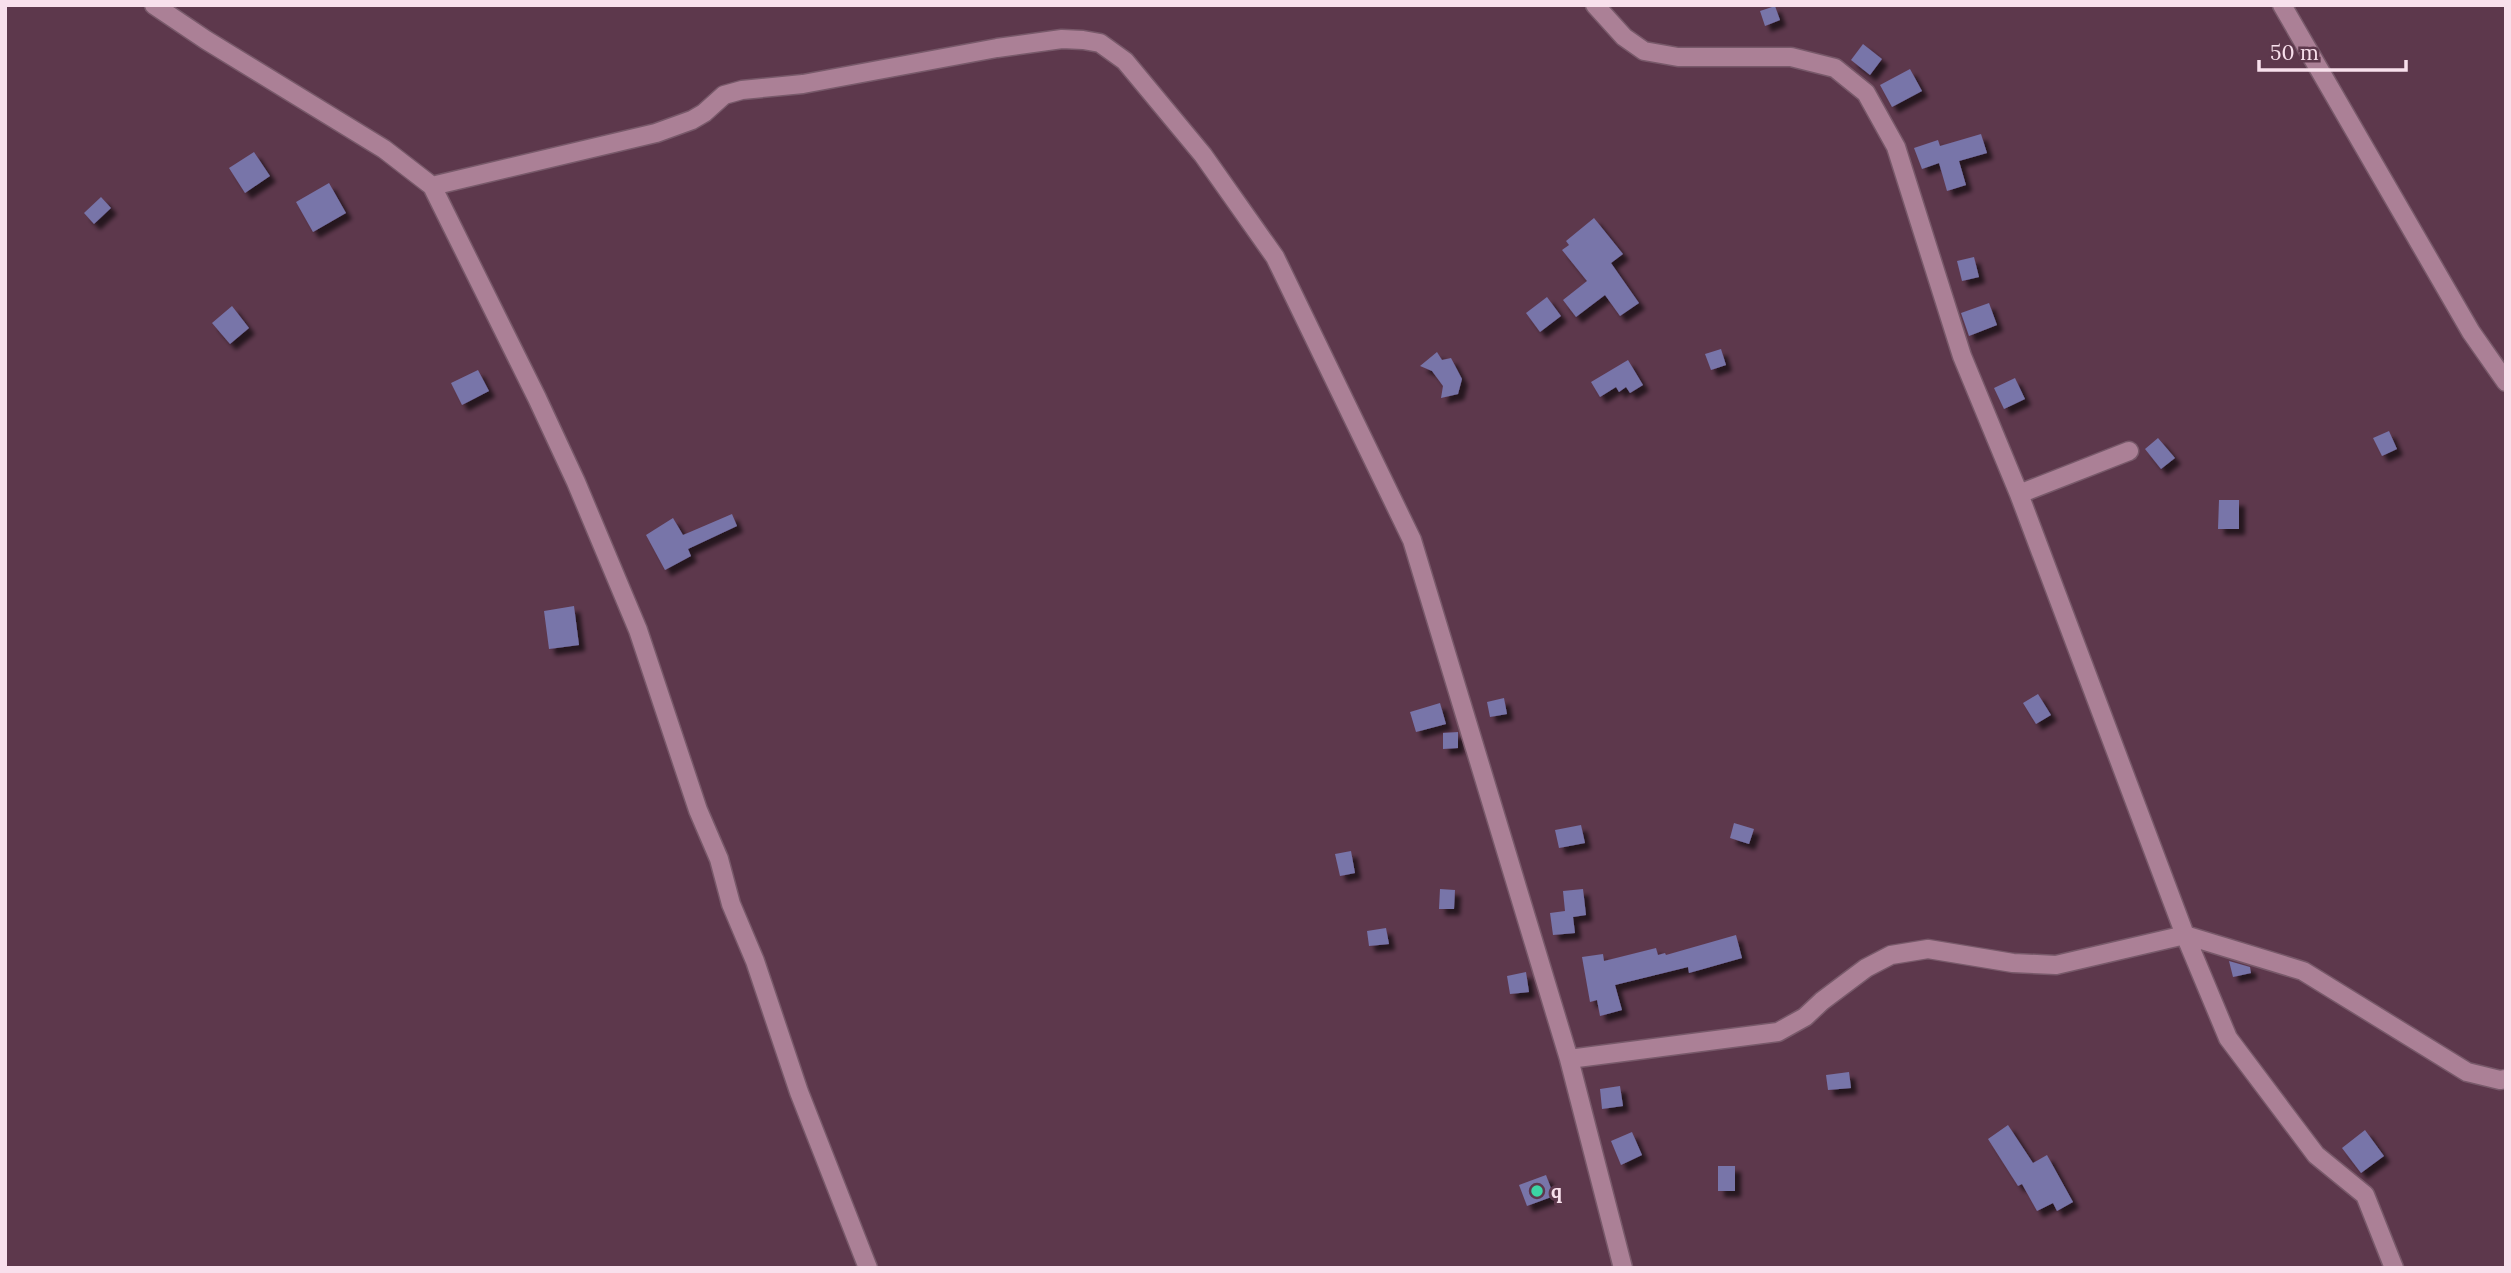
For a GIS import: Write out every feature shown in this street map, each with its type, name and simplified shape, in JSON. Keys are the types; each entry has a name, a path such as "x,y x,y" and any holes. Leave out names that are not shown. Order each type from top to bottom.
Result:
{"street":[{"path":"154,5 384,149 432,186 548,422 638,630 694,799 719,859 731,904 755,961 799,1092 868,1268"},
{"path":"1595,5 1624,37 1644,51 1678,57 1791,57 1835,68 1866,93 1896,147 1962,356 2019,494 2185,935 2228,1038 2316,1155 2365,1195 2394,1268"},
{"path":"2282,5 2471,332 2506,382"},
{"path":"432,186 656,133 692,120 724,95 742,90 803,85 997,48 1062,39 1100,43 1125,61 1203,155 1275,257 1412,540 1569,1059 1623,1268"},
{"path":"2019,494 2129,451"},
{"path":"1569,1059 1778,1032 1805,1017 1866,968 1891,955 1928,949 2013,963 2056,965 2185,935 2304,971 2467,1072 2506,1079"}],"building":[{"path":"1775,6 1780,20 1765,26 1760,11"},
{"path":"1863,44 1882,59 1870,75 1851,60"},
{"path":"1910,69 1922,91 1892,107 1880,85"},
{"path":"1981,134 1987,153 1959,161 1966,185 1947,191 1939,163 1922,169 1914,148 1938,140 1940,146"},
{"path":"254,152 270,176 245,193 229,168"},
{"path":"329,183 346,213 313,232 296,202"},
{"path":"101,197 111,208 94,224 84,213"},
{"path":"1594,218 1623,254 1611,263 1639,303 1620,316 1605,295 1576,317 1563,300 1587,281 1562,250 1569,245 1566,241"},
{"path":"1974,257 1979,277 1962,281 1957,261"},
{"path":"1547,297 1561,316 1540,332 1526,313"},
{"path":"1989,303 1997,325 1969,336 1961,313"},
{"path":"232,306 249,328 230,344 212,323"},
{"path":"1721,349 1726,365 1711,370 1705,354"},
{"path":"1437,352 1442,360 1451,358 1462,379 1458,394 1441,398 1443,386 1432,371 1420,366"},
{"path":"1628,360 1643,385 1630,393 1626,387 1619,392 1616,387 1600,397 1591,382"},
{"path":"478,370 489,391 462,405 451,383"},
{"path":"2015,378 2025,399 2004,409 1994,388"},
{"path":"2389,431 2397,449 2382,456 2373,438"},
{"path":"2158,438 2175,458 2161,469 2145,449"},
{"path":"2219,500 2239,500 2239,529 2218,529"},
{"path":"732,514 737,526 688,549 691,556 665,570 646,535 673,518 683,535"},
{"path":"574,606 579,645 549,649 544,611"},
{"path":"2038,694 2051,715 2036,724 2023,703"},
{"path":"1504,698 1507,714 1490,717 1487,702"},
{"path":"1440,703 1446,724 1416,732 1410,712"},
{"path":"1458,732 1458,748 1443,749 1443,733"},
{"path":"1734,823 1754,829 1749,844 1730,838"},
{"path":"1581,825 1585,843 1559,848 1555,830"},
{"path":"1351,851 1355,873 1340,876 1335,854"},
{"path":"1440,889 1455,890 1454,909 1439,909"},
{"path":"1583,889 1586,915 1573,917 1575,933 1553,935 1550,913 1565,911 1563,891"},
{"path":"1386,928 1389,944 1369,946 1367,931"},
{"path":"1736,935 1742,958 1689,973 1688,967 1615,985 1622,1010 1600,1016 1597,1000 1590,1002 1582,957 1603,954 1604,961 1656,948 1658,955 1666,955"},
{"path":"2229,961 2250,967 2251,973 2233,977"},
{"path":"1526,972 1529,992 1510,994 1507,976"},
{"path":"1849,1072 1851,1088 1828,1090 1826,1075"},
{"path":"1620,1086 1623,1106 1602,1109 1600,1089"},
{"path":"2008,1125 2033,1163 2047,1155 2073,1202 2057,1211 2053,1203 2037,1211 2022,1184 2018,1186 1988,1139"},
{"path":"2365,1130 2384,1156 2361,1173 2342,1148"},
{"path":"1632,1132 1642,1155 1621,1165 1611,1141"},
{"path":"1718,1166 1735,1166 1735,1191 1718,1191"},
{"name":"q","path":"1546,1175 1554,1196 1527,1206 1519,1185"}],"place":[{"name":"q","path":"1537,1191"}]}
